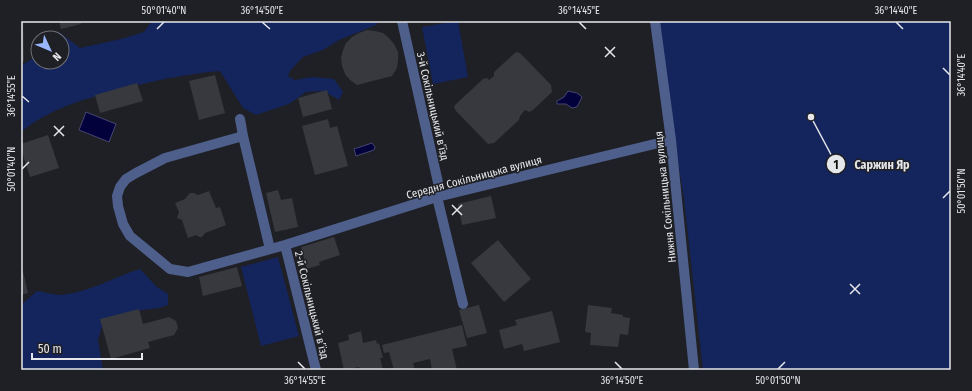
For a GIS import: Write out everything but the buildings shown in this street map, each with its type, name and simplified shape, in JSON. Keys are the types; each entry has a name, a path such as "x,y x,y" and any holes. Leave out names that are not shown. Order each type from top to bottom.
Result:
{"street":[{"name":"3-й Сокільницький в’їзд","path":"402,21 463,304"},
{"name":"Нижня Сокільницька вулиця","path":"655,21 671,140 694,370"},
{"path":"240,119 270,249"},
{"name":"Середня Сокільницька вулиця","path":"243,136 165,158 126,179 120,187 117,196 118,206 123,224 130,236 170,270 188,272 285,245 439,197 671,140"},
{"name":"2-й Сокільницький в’їзд","path":"285,245 316,370"}],"shaded area":[{"path":"152,21 379,21 376,25 339,40 323,50 303,57 290,71 288,76 295,80 312,77 334,79 343,92 339,100 324,91 306,92 289,104 256,115 243,108 220,71 156,81 92,97 55,111 21,132 21,66 30,60 30,70 70,70 70,40 80,48 121,39 144,32"},
{"path":"458,21 468,77 433,84 422,27"},
{"path":"655,21 951,21 951,370 703,370 684,199"},
{"path":"568,91 577,93 582,97 577,107 572,108 566,104 557,104 557,101 564,97"},
{"path":"86,112 116,124 109,142 79,130"},
{"path":"372,143 375,147 374,150 356,156 354,149"},
{"path":"278,257 299,336 261,346 241,267"},
{"path":"140,269 157,287 168,294 168,305 104,319 98,340 103,370 21,370 21,305 37,291 62,295 82,291"}],"place":[{"name":"Саржин Яр","path":"811,117"}]}
